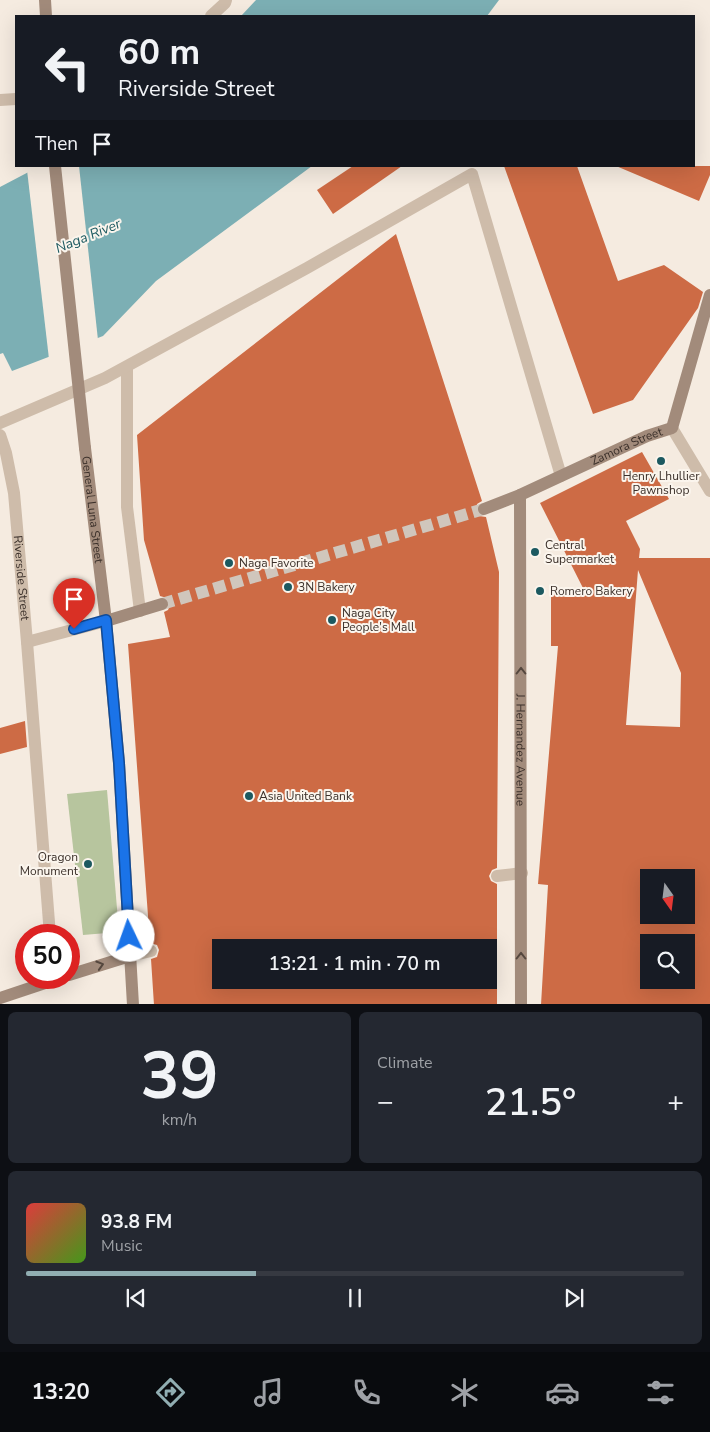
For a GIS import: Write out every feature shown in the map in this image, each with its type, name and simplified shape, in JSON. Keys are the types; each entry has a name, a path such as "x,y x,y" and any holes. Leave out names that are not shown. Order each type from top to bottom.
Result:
{"main road":[{"path":"46,0 46,15"},
{"name":"General Luna Street","path":"55,167 85,448 106,620 119,763 133,1004"},
{"name":"Zamora Street","path":"484,509 520,495 647,436 672,428 710,295"},
{"name":"J. Hernandez Avenue","path":"520,495 521,1004"},
{"path":"106,620 162,604"},
{"path":"80,972 130,956"},
{"path":"0,998 25,989"}],"street":[{"path":"212,15 226,0"},
{"path":"0,100 15,99"},
{"path":"0,423 105,378 307,268 472,174 561,476"},
{"path":"127,366 127,507 140,611"},
{"path":"672,428 710,491"},
{"name":"Riverside Street","path":"0,435 6,453 14,494 49,924"},
{"path":"27,642 106,620"},
{"path":"497,876 522,873"},
{"path":"130,956 151,951"}],"green space":[{"path":"107,790 119,932 83,935 67,794"}],"water":[{"path":"256,0 499,0 488,15 242,15"},
{"name":"Naga River","path":"38,167 311,167 156,281 103,336 12,371 3,353 0,354 0,187"}],"pier":[{"path":"32,167 79,167 98,340 49,359 27,170"}],"building":[{"path":"710,166 710,175 699,201 618,167"},
{"path":"352,167 401,167 333,214 317,190"},
{"path":"504,167 577,167 618,281 664,265 703,292 698,308 633,400 593,414"},
{"name":"Naga City People's Mall","path":"396,234 482,501 477,504 476,511 479,516 486,517 499,572 497,868 492,870 489,876 491,881 497,884 497,939 212,939 212,989 497,989 497,1004 154,1004 151,959 157,957 159,950 157,945 150,943 128,644 170,637 164,612 168,610 170,601 160,596 144,540 137,435"},
{"path":"642,452 669,499 626,521 640,549 639,558 710,558 710,1004 541,1004 548,885 538,884 558,646 551,646 551,589 583,588 540,503","holes":["638,570 681,673 680,727 626,725"]},
{"path":"25,721 27,747 0,754 0,728"}],"tunnel":[{"path":"162,604 484,509"}],"place":[{"name":"Henry Lhullier Pawnshop","path":"661,461"},
{"name":"Central Supermarket","path":"535,552"},
{"name":"Naga Favorite","path":"229,563"},
{"name":"3N Bakery","path":"288,587"},
{"name":"Romero Bakery","path":"540,591"},
{"name":"Naga City People's Mall","path":"332,620"},
{"name":"Asia United Bank","path":"249,796"},
{"name":"Oragon Monument","path":"88,864"}],"route":[{"path":"74,629 106,620 119,763 129,936"}]}
